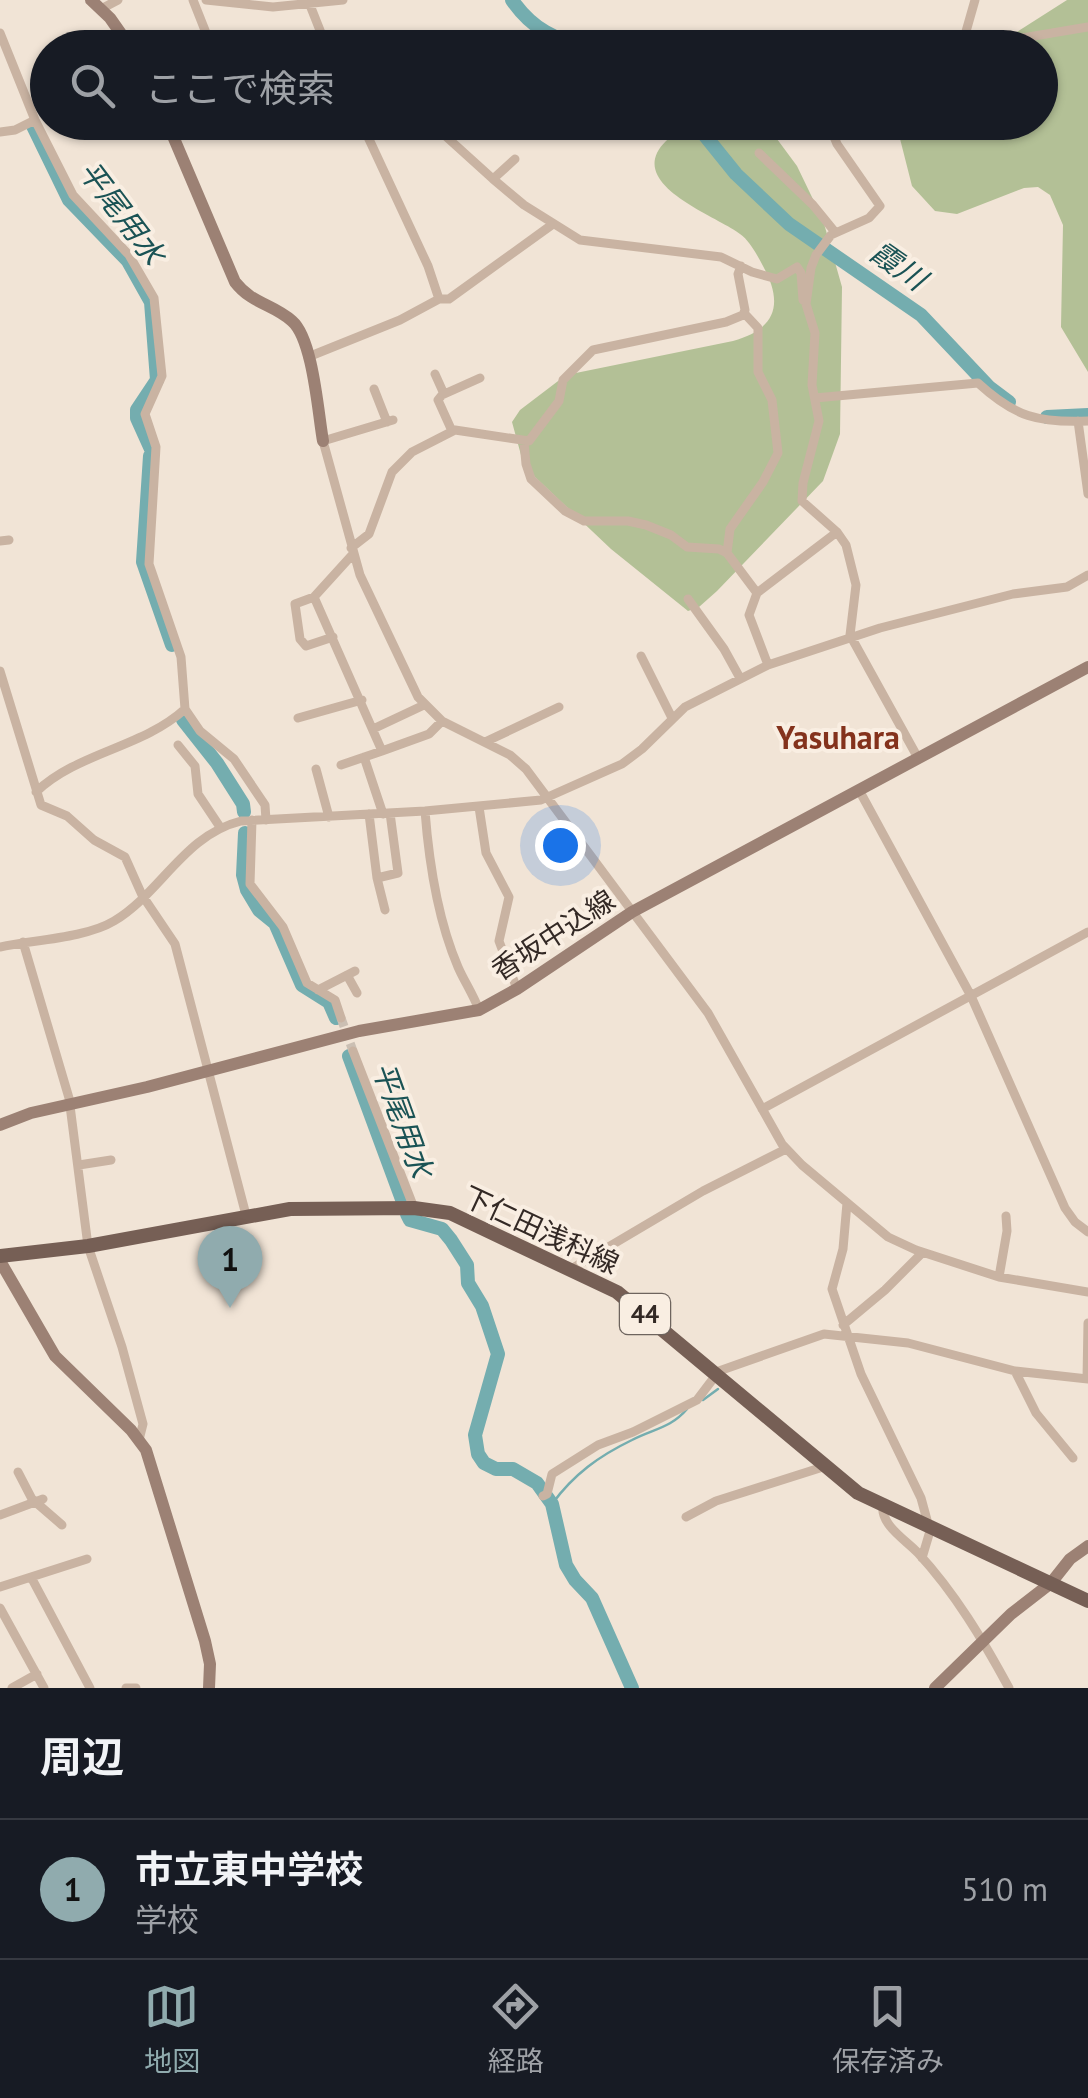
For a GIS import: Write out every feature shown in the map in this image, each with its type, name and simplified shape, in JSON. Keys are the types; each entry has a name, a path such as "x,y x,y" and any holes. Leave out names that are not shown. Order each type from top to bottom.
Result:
{"main road":[{"path":"96,4 117,30"},
{"path":"174,140 229,273 248,296 296,324 302,336 323,441"},
{"name":"香坂中込線","path":"0,1125 31,1113 359,1031 479,1010 632,912 1088,666"},
{"name":"下仁田浅科線","path":"0,1259 301,1208 414,1208 469,1220 629,1301 858,1493 1088,1601"},
{"path":"0,1259 49,1349 139,1440 156,1473 206,1642 209,1688"},
{"path":"935,1688 1088,1546"}],"street":[{"path":"96,4 118,0"},
{"path":"193,0 205,30"},
{"path":"206,0 343,0"},
{"path":"966,30 975,0"},
{"path":"308,1 320,30"},
{"path":"1058,32 1088,27"},
{"path":"0,33 30,108"},
{"path":"1,130 15,130 30,122"},
{"path":"45,140 73,195 129,256 156,304 162,376 145,414 156,447 148,564 182,658 185,709 200,732 234,759 265,805 266,820"},
{"path":"369,140 440,299"},
{"path":"450,140 493,179 553,224 588,243 721,257 777,279 798,268 816,333 812,385 819,421 802,501 846,545 855,574 851,637 918,758"},
{"path":"806,304 812,268 823,246 835,232 869,218 880,206 836,140"},
{"path":"759,153 835,232"},
{"path":"493,179 515,159"},
{"path":"307,357 400,320 440,299 449,299 553,224"},
{"path":"727,553 730,529 774,463 778,448 772,400 758,372 758,328 744,313 738,274 741,266"},
{"path":"333,637 306,646 300,639 295,604 314,597 370,534 396,465 412,452 452,431 470,430 529,441 559,400 563,380 593,350 726,322 744,313"},
{"path":"435,374 444,394"},
{"path":"452,431 438,400 480,378"},
{"path":"816,398 978,382 1023,416 1043,421 1083,421 1088,494"},
{"path":"374,389 390,421 323,441 352,551 410,683 424,705 442,720 516,760 708,1013 786,1149 847,1203 888,1237 922,1253 999,1277 1088,1292"},
{"path":"524,442 532,479 576,518 646,525 687,547 711,547 727,553 758,593"},
{"path":"768,665 749,615 758,593 837,532"},
{"path":"0,948 105,926 144,896 202,838 220,827 252,820 425,811 547,798 622,764 696,700 768,665 851,637 1013,594 1067,587 1088,576"},
{"path":"314,597 382,751"},
{"path":"688,599 740,678"},
{"path":"641,656 672,718"},
{"path":"0,671 44,808 67,816 94,840 125,857 175,944 246,1215"},
{"path":"298,718 362,700"},
{"path":"373,729 424,705"},
{"path":"485,742 559,707"},
{"path":"36,792 53,776 159,729 185,709"},
{"path":"341,764 429,734 442,720"},
{"path":"178,746 195,766 198,794 220,827"},
{"path":"364,757 387,813 398,873 378,878"},
{"path":"316,769 329,816"},
{"path":"859,790 971,996 1050,1176 1075,1222 1088,1232"},
{"path":"478,807 486,853 509,897 499,941 517,989"},
{"path":"425,811 440,909 456,964 479,1010"},
{"path":"369,814 385,910"},
{"path":"252,820 250,884 283,927 308,983 335,1000 341,1018"},
{"path":"762,1109 1088,932"},
{"path":"23,942 70,1104 88,1246 143,1424 139,1440"},
{"path":"318,990 351,973 356,992"},
{"path":"353,1051 414,1208"},
{"path":"571,1269 703,1191 786,1149"},
{"path":"79,1165 112,1160"},
{"path":"847,1203 843,1249 832,1285 866,1385 917,1488 930,1526 930,1540 922,1558"},
{"path":"999,1277 1006,1216"},
{"path":"545,1495 552,1474 598,1445 697,1400 715,1374 844,1324 922,1253"},
{"path":"824,1334 908,1343 1015,1371 1087,1379 1088,1323"},
{"path":"1015,1371 1036,1413 1073,1458"},
{"path":"686,1517 716,1501 823,1467"},
{"path":"18,1472 38,1501 62,1525"},
{"path":"0,1515 38,1501"},
{"path":"883,1505 882,1513 888,1523 922,1558 984,1643 1009,1688"},
{"path":"0,1588 87,1559"},
{"path":"32,1578 90,1688"},
{"path":"0,1608 44,1688"},
{"path":"12,1688 37,1674"},
{"path":"126,1688 136,1688"}],"green space":[{"path":"1067,0 1088,0 1088,372 1061,327 1063,225 1050,195 1038,187 1024,188 957,214 935,211 912,186 900,140 1058,140 1058,30 1020,30"},
{"path":"778,140 797,166 823,220 842,287 840,434 823,481 717,591 688,611 611,549 535,477 521,455 512,422 520,410 566,375 733,341 759,330 772,313 770,280 750,244 664,185 656,171 656,157 666,141"}],"waterway":[{"name":"霞川","path":"512,0 542,30"},
{"name":"平尾用水","path":"40,140 69,200 128,261 151,302 157,380 137,410 151,449"},
{"name":"霞川","path":"709,140 736,174 789,224 921,315 989,387 1009,402"},
{"name":"霞川","path":"1047,417 1088,415"},
{"name":"平尾用水","path":"150,456 143,562 172,645"},
{"name":"平尾用水","path":"183,720 217,763 244,812"},
{"name":"平尾用水","path":"245,833 243,875 247,890 259,910 275,923 302,985 329,1002 336,1018"},
{"name":"平尾用水","path":"349,1056 403,1202"},
{"name":"平尾用水","path":"407,1214 410,1220 442,1229 451,1240 467,1265 468,1283 482,1306 498,1354 475,1435 478,1454 484,1463 496,1469 513,1469 537,1483 552,1504 566,1565 592,1598 632,1688"},
{"path":"703,1400 718,1389"},
{"path":"552,1504 598,1459 668,1424 687,1409"}],"tunnel":[{"path":"341,1018 353,1051"}],"place":[{"name":"市立東中学校","path":"230,1308"}],"district":[{"name":"Yasuhara","path":"838,738"}]}
